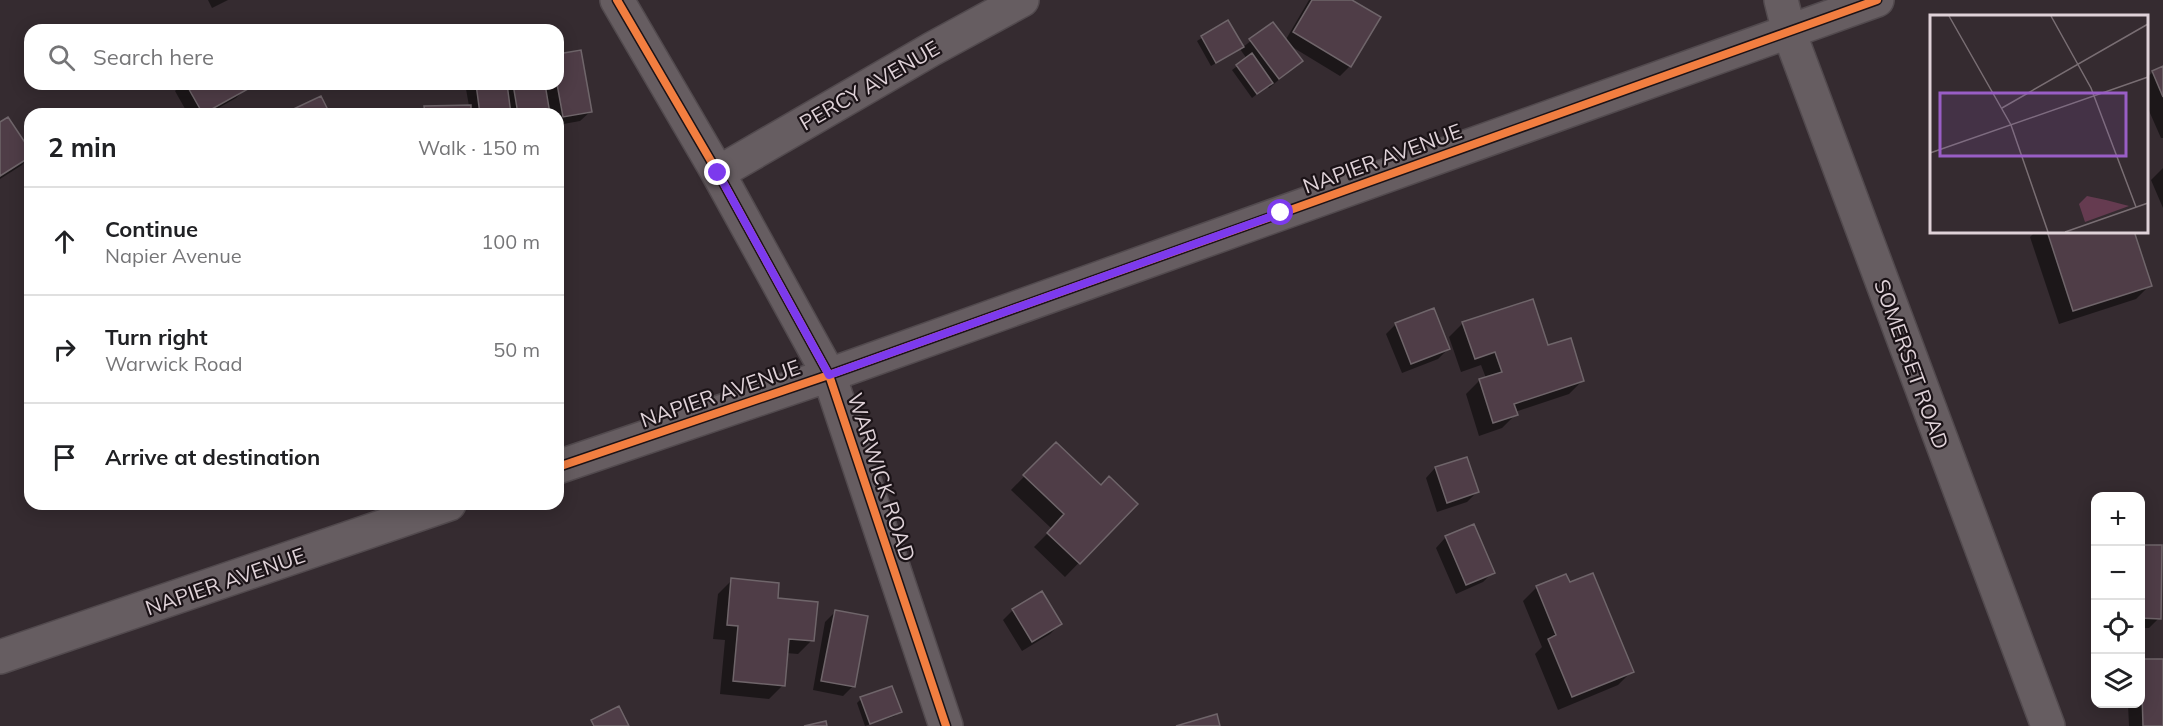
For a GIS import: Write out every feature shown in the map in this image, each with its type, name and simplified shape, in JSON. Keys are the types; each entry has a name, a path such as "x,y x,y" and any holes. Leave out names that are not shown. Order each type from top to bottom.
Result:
{"street":[{"name":"WARWICK ROAD","path":"617,0 718,173 829,375 946,726"},
{"name":"PERCY AVENUE","path":"718,173 932,49 1022,0"},
{"name":"SOMERSET ROAD","path":"1781,0 1789,32 2048,726"},
{"name":"NAPIER AVENUE","path":"564,465 829,375 1877,0"},
{"name":"NAPIER AVENUE","path":"0,657 431,510"}],"building":[{"path":"1312,0 1352,0 1381,17 1351,67 1293,32"},
{"path":"1228,20 1244,47 1216,63 1201,36"},
{"path":"1273,22 1303,61 1279,79 1249,39"},
{"path":"581,50 592,112 564,117 564,108 561,108 558,90 564,90 564,53"},
{"path":"1252,53 1273,83 1257,94 1236,65"},
{"path":"2163,66 2163,97 2152,71"},
{"path":"189,90 246,90 214,108 200,108"},
{"path":"477,90 508,90 510,108 479,108"},
{"path":"514,90 546,90 549,108 517,108"},
{"path":"321,96 327,108 296,108"},
{"path":"471,105 471,108 424,108 424,106"},
{"path":"8,117 24,141 24,161 0,176 0,122"},
{"path":"2047,232 2134,232 2152,286 2073,311"},
{"path":"1533,299 1548,345 1571,338 1584,381 1514,404 1518,415 1493,423 1479,379 1502,372 1495,352 1475,359 1462,322"},
{"path":"1434,308 1450,349 1411,364 1395,323"},
{"path":"1056,442 1101,485 1109,476 1138,504 1080,564 1047,533 1064,514 1023,475"},
{"path":"1467,457 1479,492 1447,503 1435,467"},
{"path":"1474,524 1495,573 1466,585 1445,536"},
{"path":"2145,545 2162,545 2161,619 2145,618"},
{"path":"1593,573 1634,672 1572,697 1548,639 1556,635 1536,586 1566,574 1570,582"},
{"path":"731,578 779,583 778,598 818,602 814,641 789,639 785,686 733,681 738,626 727,625"},
{"path":"1042,591 1062,624 1032,642 1012,609"},
{"path":"835,610 868,616 855,687 821,681"},
{"path":"2145,659 2163,659 2163,726 2143,726"},
{"path":"892,686 902,712 870,724 860,697"},
{"path":"619,706 629,726 594,726 591,720"},
{"path":"1217,714 1220,726 1176,726"},
{"path":"826,721 827,726 804,726"}],"cycle path":[{"path":"617,0 718,173 829,375 946,726"},
{"path":"564,465 829,375 1877,0"}],"route":[{"path":"718,173 829,375 1281,213"}]}
